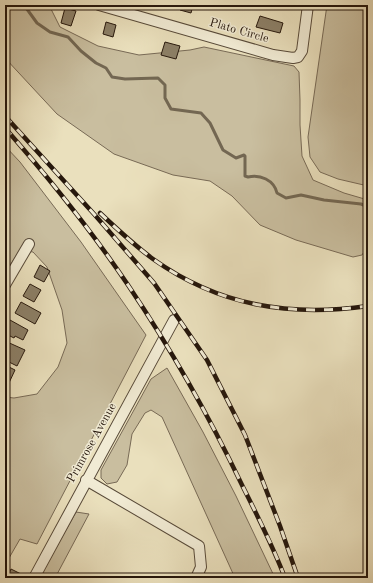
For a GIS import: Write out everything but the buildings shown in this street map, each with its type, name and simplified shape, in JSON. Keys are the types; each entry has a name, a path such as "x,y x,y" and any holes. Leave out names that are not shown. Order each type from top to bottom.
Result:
{"street":[{"name":"Plato Circle","path":"99,5 273,55 293,58 298,57 302,51 308,5"},
{"path":"5,285 29,244"},
{"name":"Primrose Avenue","path":"34,578 174,320"},
{"path":"86,480 199,546 201,568 196,578"}],"shaded area":[{"path":"5,5 49,5 60,27 98,46 139,55 190,50 204,47 294,66 299,72 302,156 313,180 344,193 368,200 368,245 362,255 353,257 296,240 260,225 232,196 210,181 173,175 114,154 57,114 5,58"},
{"path":"327,5 368,5 368,55 364,69 368,103 368,186 338,179 320,172 310,157 308,137"},
{"path":"5,146 20,162 81,242 146,335 37,544 20,539 5,565 5,397 14,398 37,394 58,367 67,343 62,310 47,267 33,252 20,250 5,273"},
{"path":"167,368 203,432 236,496 275,578 235,578 162,417 151,410 145,413 132,434 127,465 117,482 107,484 101,478 101,470 151,379"},
{"path":"76,512 89,514 55,578 39,578"}],"waterway":[{"path":"24,5 37,23 50,32 68,37 81,51 96,63 106,68 112,77 125,79 158,78 165,85 165,98 171,109 201,113 210,123 223,150 236,158 245,156 245,176 257,176 270,181 277,193 286,198 301,195 324,200 361,204 368,207"}],"railway":[{"path":"5,116 154,283 207,360 245,435 298,578"},
{"path":"5,128 38,166 84,224 128,285 159,334 189,383 229,459 265,531 285,578"},
{"path":"100,213 132,243 153,259 178,275 203,288 256,304 283,308 310,310 368,306"}]}
